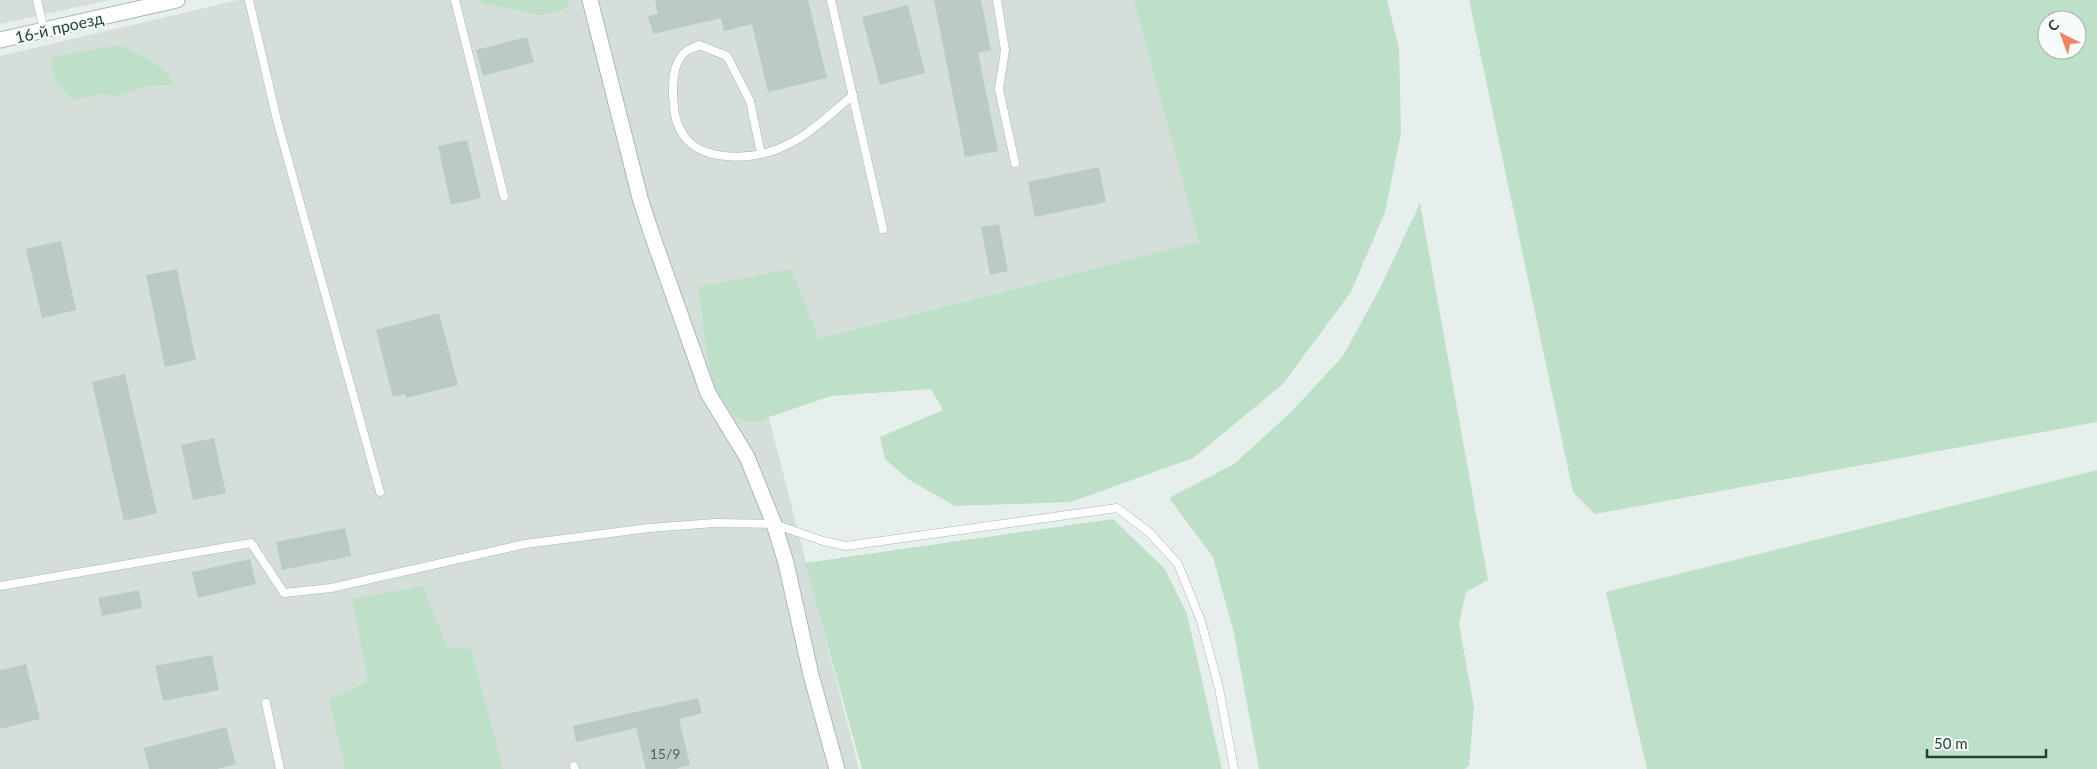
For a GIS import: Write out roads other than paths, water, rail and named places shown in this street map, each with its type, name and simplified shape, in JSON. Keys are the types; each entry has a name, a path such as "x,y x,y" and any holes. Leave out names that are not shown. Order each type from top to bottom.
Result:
{"street":[{"name":"16-й проезд","path":"0,40 177,0"},
{"path":"590,0 640,198 651,232 708,393 747,457 774,524 786,563 811,675 837,769"}],"lane":[{"path":"37,0 44,30"},
{"path":"249,0 277,120 380,492"},
{"path":"455,0 504,196"},
{"path":"831,0 883,229"},
{"path":"997,0 1005,50 999,89 1015,163"},
{"path":"761,154 750,101 727,56 699,45 683,54 673,75 674,113 681,133 693,144 712,156 744,157 761,154 774,151 794,142 853,95"},
{"path":"0,586 250,543 284,593 331,588 524,544 659,527 715,523 774,524 823,541 846,546 1117,508 1149,532 1178,564 1201,621 1219,688 1234,769"},
{"path":"266,703 280,769"}]}
